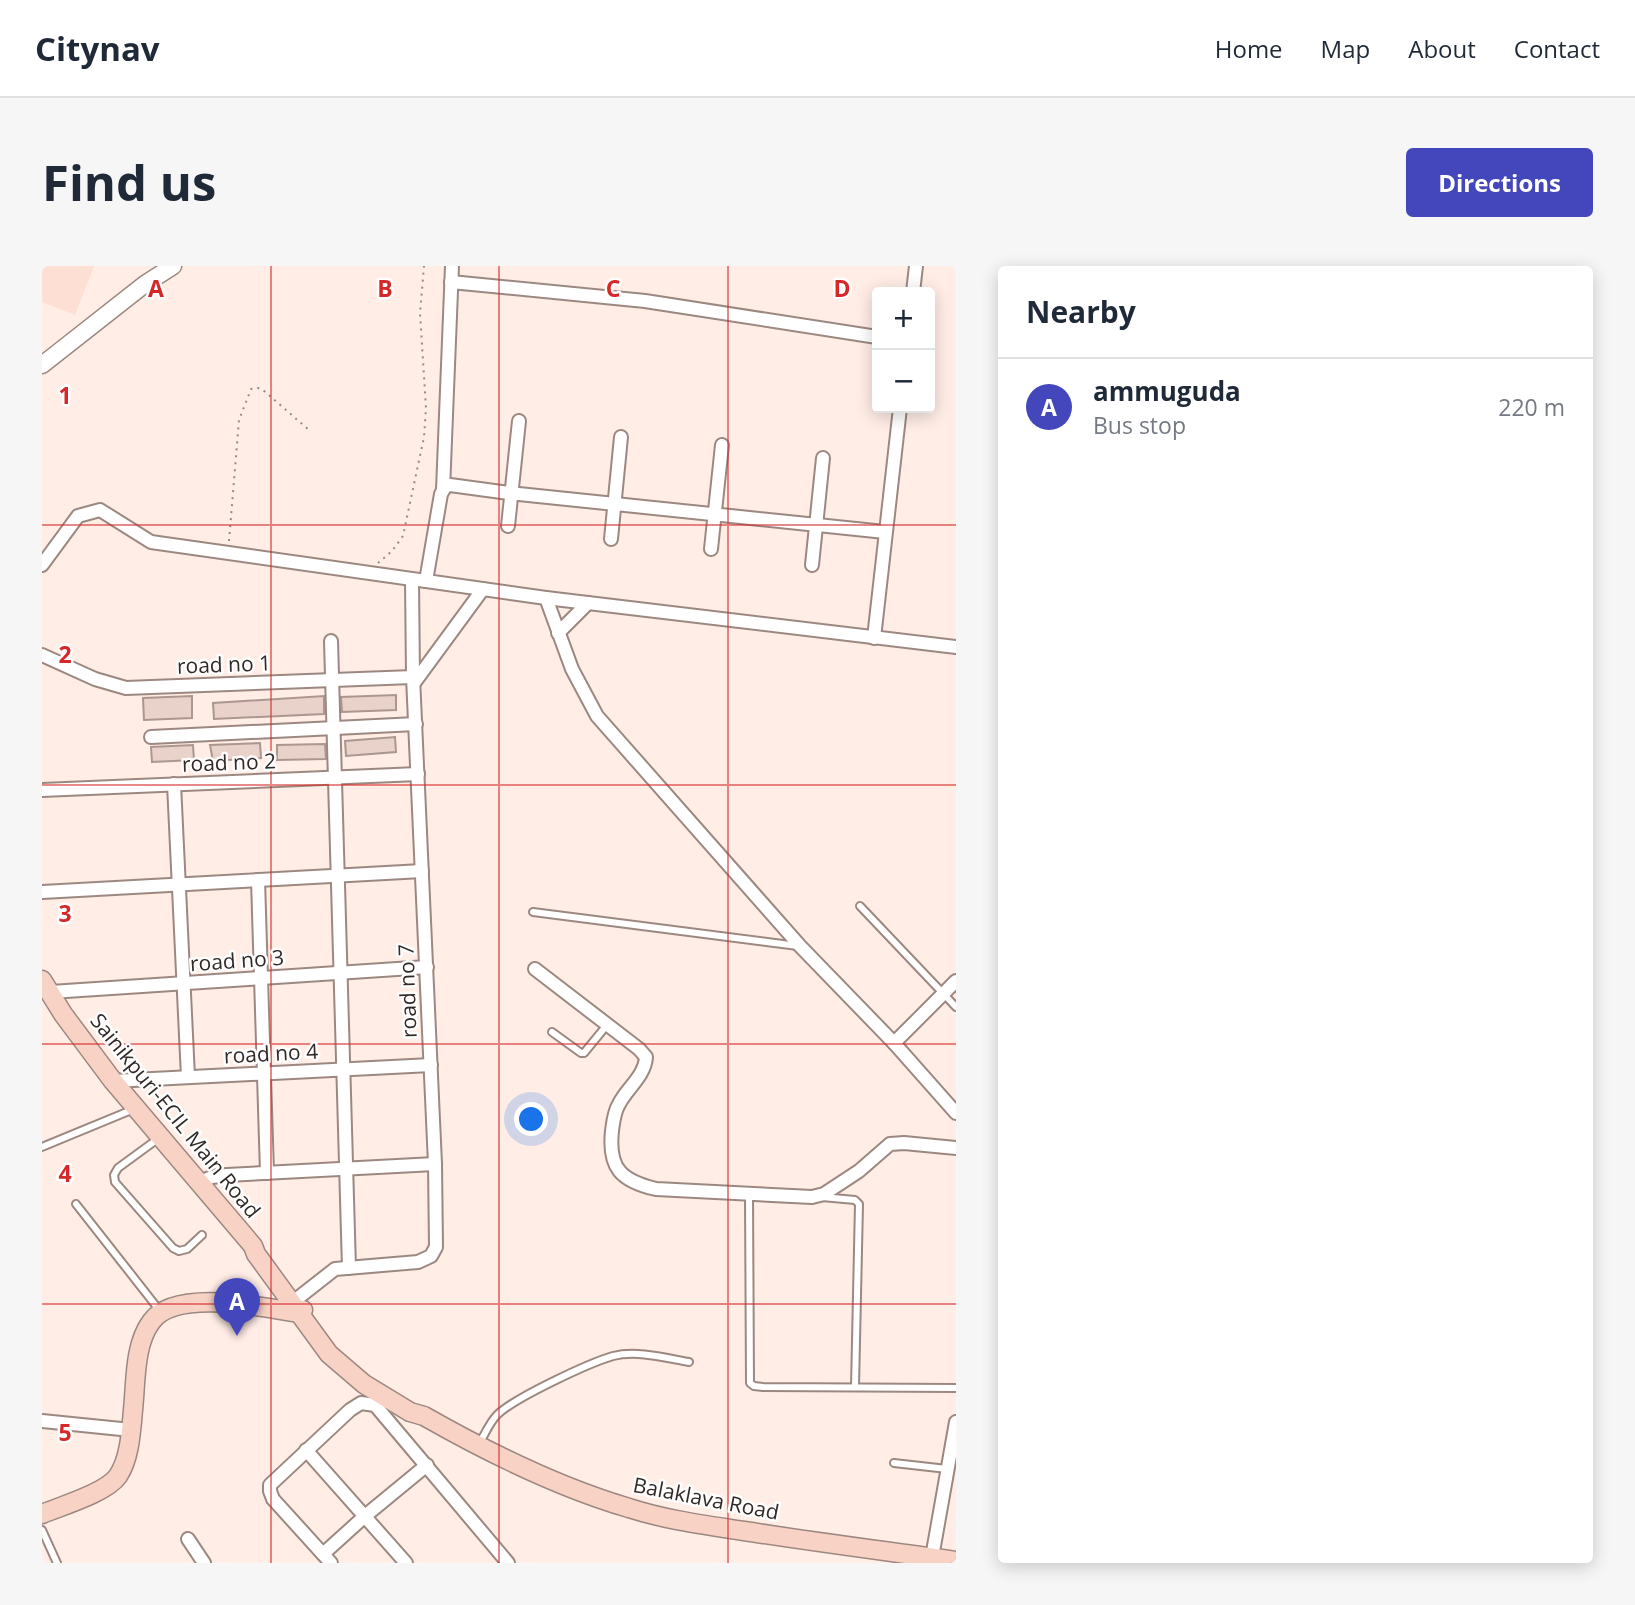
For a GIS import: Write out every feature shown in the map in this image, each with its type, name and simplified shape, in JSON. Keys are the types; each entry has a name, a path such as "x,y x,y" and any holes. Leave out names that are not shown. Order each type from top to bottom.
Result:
{"main road":[{"name":"Sainikpuri-ECIL Main Road","path":"45,989 113,1081 200,1182 306,1314 352,1364 421,1410 424,1416"},
{"path":"42,1514 107,1486 117,1477 125,1461 131,1430 140,1351 147,1329 161,1312 178,1306 200,1304 218,1310 306,1314"},
{"name":"Balaklava Road","path":"424,1416 514,1463 580,1491 673,1520 932,1560 956,1561"}],"street":[{"path":"145,284 153,266"},
{"path":"42,365 145,284 173,266"},
{"path":"426,581 443,490 452,266"},
{"path":"914,287 916,266"},
{"path":"451,282 645,301 872,336"},
{"path":"874,638 899,413"},
{"path":"508,526 519,421"},
{"path":"611,539 621,437"},
{"path":"711,549 722,445"},
{"path":"812,565 823,458"},
{"path":"443,490 450,485 512,494 885,532"},
{"path":"42,565 78,516 100,510 150,542 546,598 956,647"},
{"name":"road no 7","path":"306,1314 330,1272 418,1262 430,1256 436,1247 412,580"},
{"path":"414,680 483,589"},
{"path":"546,598 581,687 597,716 800,946 894,1042 956,1113"},
{"path":"558,633 588,603"},
{"path":"331,641 349,1268"},
{"name":"road no 1","path":"42,655 95,679 126,688 332,680 414,680"},
{"path":"151,737 416,724"},
{"name":"road no 2","path":"42,790 418,774"},
{"path":"174,785 188,1077"},
{"path":"42,892 422,870"},
{"path":"258,880 267,1173"},
{"name":"road no 3","path":"45,989 260,979 427,967"},
{"path":"535,969 646,1057 642,1073 617,1106 611,1145 614,1163 622,1175 637,1185 656,1189 749,1195 818,1196 859,1171 890,1144 956,1148"},
{"path":"894,1042 956,981"},
{"name":"road no 4","path":"113,1081 430,1065"},
{"path":"200,1182 212,1177 435,1164"},
{"path":"427,1465 365,1516 327,1559 273,1499 270,1491 274,1479 350,1410 361,1403 375,1405 427,1465 508,1563"},
{"path":"42,1421 131,1430"},
{"path":"932,1560 956,1422"},
{"path":"306,1450 406,1563"},
{"path":"188,1539 204,1563"}],"lane":[{"path":"860,905 956,1007"},
{"path":"533,912 800,946"},
{"path":"552,1032 584,1053 607,1025"},
{"path":"42,1147 136,1108"},
{"path":"161,1137 117,1168 115,1182 173,1248 179,1251 187,1249 202,1235"},
{"path":"749,1195 750,1383 764,1387 956,1388"},
{"path":"818,1196 855,1200 859,1204 855,1387"},
{"path":"76,1204 161,1312"},
{"path":"478,1445 495,1417 508,1406 615,1356 651,1355 689,1362"},
{"path":"894,1463 949,1469"},
{"path":"42,1530 57,1563"}],"path":[{"path":"365,573 392,551 403,536 422,451 426,422 419,313 424,266"},
{"path":"227,552 239,420 251,389 263,390 309,430"}],"shaded area":[{"path":"42,266 94,266 75,315 42,302"}],"building":[{"path":"396,695 396,710 342,712 341,697"},
{"path":"192,696 192,718 144,720 143,698"},
{"path":"324,696 324,714 214,719 213,703"},
{"path":"395,737 396,752 346,756 345,741"},
{"path":"260,743 261,758 213,761 210,745"},
{"path":"325,744 326,759 277,760 277,745"},
{"path":"193,745 194,760 152,762 151,747"}],"place":[{"name":"ammuguda","path":"237,1336"}]}
